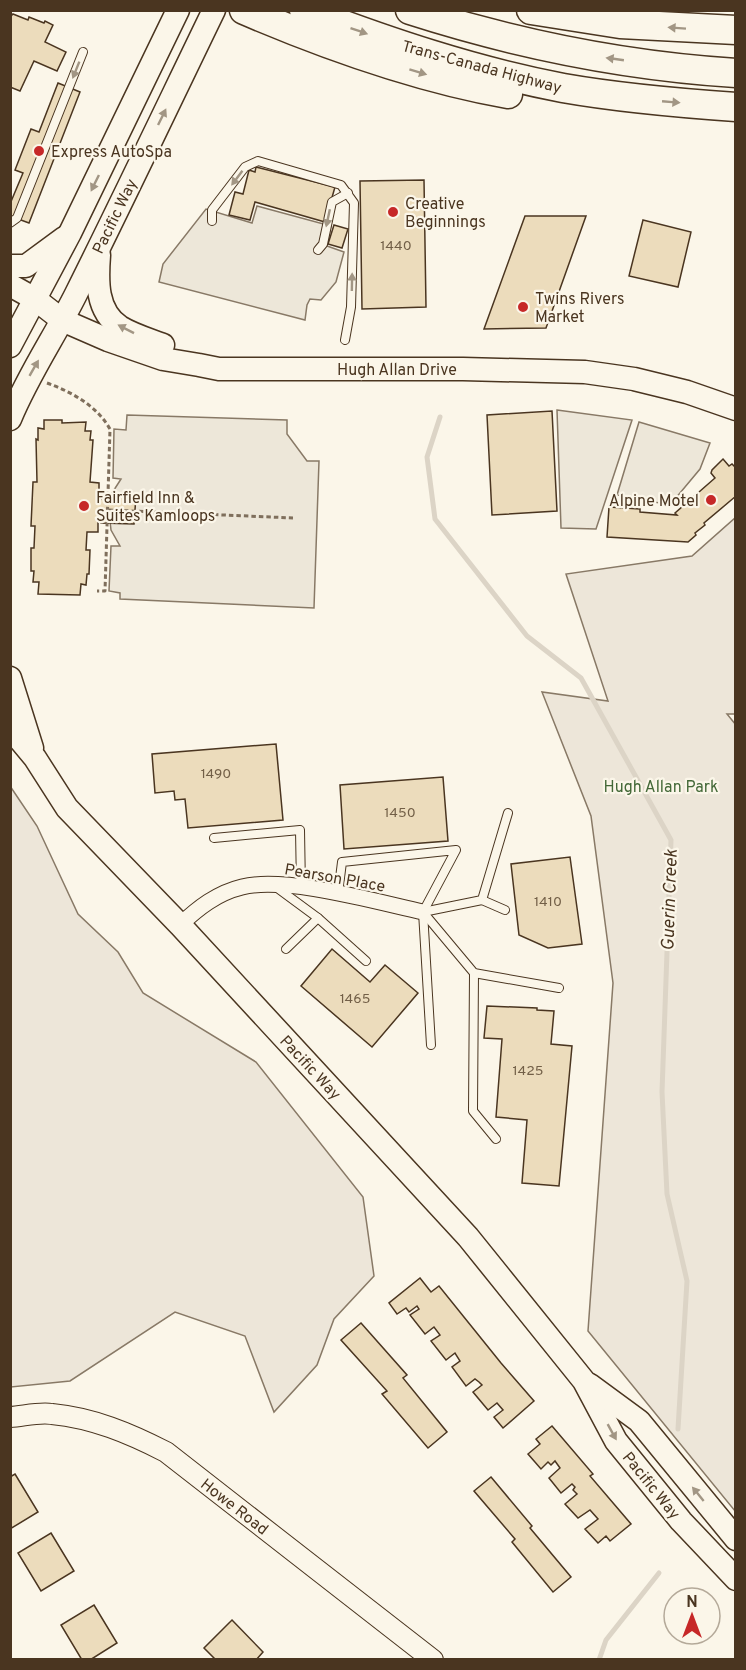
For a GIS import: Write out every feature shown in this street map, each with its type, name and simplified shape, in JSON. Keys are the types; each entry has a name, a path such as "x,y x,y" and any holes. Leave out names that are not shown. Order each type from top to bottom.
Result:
{"highway":[{"path":"244,10 282,27 362,55 486,90 535,99 637,99"},
{"name":"Trans-Canada Highway","path":"304,10 401,45 498,74 564,88 637,99 735,107"},
{"name":"Trans-Canada Highway","path":"410,10 469,29 568,52 706,72 735,73"},
{"path":"531,10 620,24 735,30"}],"main road":[{"name":"Pacific Way","path":"10,346 24,307 70,234 177,10"},
{"name":"Pacific Way","path":"10,419 29,377 62,320 100,245 213,13"},
{"path":"10,266 26,266 70,234"},
{"path":"100,245 98,289 101,302 110,317 120,327 219,369"},
{"name":"Hugh Allan Drive","path":"10,285 24,307 134,350 163,359 219,369 473,369 585,372 634,379 687,392 735,409"},
{"name":"Pacific Way","path":"10,678 35,758"},
{"name":"Pacific Way","path":"10,728 35,758 67,808 180,925 468,1237 584,1381 616,1441 681,1521 735,1579"},
{"name":"Pacific Way","path":"584,1381 639,1421 735,1539"}],"street":[{"name":"Pearson Place","path":"180,925 205,902 242,887 272,885 338,894 423,912"},
{"name":"Howe Road","path":"10,1417 50,1413 94,1420 134,1435 166,1452 433,1659"}],"lane":[{"path":"10,223 17,218 83,52"},
{"path":"212,221 212,210 245,166 258,161 341,184 354,203 351,306 345,340"},
{"path":"318,250 323,244 332,202 348,193"},
{"path":"482,900 508,813"},
{"path":"214,838 300,830 301,888"},
{"path":"338,894 342,862 456,850 423,912 431,1045"},
{"path":"272,885 318,918 366,961"},
{"path":"423,912 482,900 505,910"},
{"path":"423,912 474,973 559,988"},
{"path":"286,949 318,918"},
{"path":"474,973 473,1111 496,1139"}],"path":[{"path":"29,377 62,388 85,402 104,419 110,429 105,591 96,591"},
{"path":"108,510 293,518"}],"green space":[{"name":"Hugh Allan Park","path":"735,518 736,714 727,714 736,725 735,1511 588,1331 613,983 591,816 542,692 608,701 566,574 692,556"},
{"path":"10,786 37,826 78,914 118,952 143,993 256,1062 363,1197 374,1276 334,1319 317,1365 274,1412 245,1336 175,1312 70,1381 11,1387"}],"shaded area":[{"path":"257,206 331,226 327,246 344,252 336,282 321,300 310,299 305,320 159,282 163,264 206,209 252,223"},
{"path":"557,410 632,420 596,529 561,528"},
{"path":"127,415 287,420 287,434 307,461 319,461 314,608 120,599 120,593 109,591 111,546 120,546 111,530 110,521 112,493 121,479 113,478 114,429 126,430"},
{"path":"639,422 710,443 700,469 670,505 617,495"}],"building":[{"path":"13,14 28,20 29,17 53,25 45,42 66,52 57,71 34,61 20,91 10,87 10,17"},
{"name":"Express AutoSpa","path":"58,83 80,92 29,223 10,216 10,204 23,173 15,170 31,129 39,132"},
{"path":"256,167 335,187 325,222 255,202 250,220 229,215 235,192 243,194 249,170 255,172"},
{"path":"424,180 426,307 362,309 360,181"},
{"path":"525,216 586,216 546,328 484,329"},
{"path":"643,220 691,232 678,287 629,276"},
{"path":"334,225 348,229 342,248 328,244"},
{"path":"552,411 557,511 492,515 487,415"},
{"name":"Fairfield Inn & Suites Kamloops","path":"44,420 62,420 62,423 86,422 85,431 91,431 90,440 93,440 90,482 99,483 99,498 101,499 101,494 136,496 134,524 101,523 101,516 98,516 98,532 87,532 86,550 90,550 89,574 87,574 86,585 81,584 80,595 38,594 39,582 33,582 31,548 34,548 35,526 31,526 33,482 37,482 36,439 38,440 38,428 44,429"},
{"name":"Alpine Motel","path":"723,459 729,466 732,464 736,468 736,496 704,523 705,525 688,542 607,537 609,507 677,515 675,513 715,478 711,473 712,470"},
{"path":"276,744 283,820 188,828 185,799 175,800 174,791 155,793 152,754"},
{"path":"443,777 448,841 344,849 340,785"},
{"path":"570,857 582,944 548,948 519,935 511,864"},
{"path":"332,949 370,982 385,965 418,993 372,1047 301,986"},
{"path":"487,1006 554,1011 551,1044 572,1046 559,1186 522,1183 527,1120 496,1117 502,1039 484,1038"},
{"path":"420,1278 431,1292 439,1286 534,1401 503,1428 494,1417 503,1410 497,1403 488,1410 473,1392 482,1385 475,1379 466,1386 452,1367 460,1361 455,1353 446,1360 431,1341 440,1335 434,1327 425,1334 410,1315 419,1309 417,1306 409,1312 406,1308 397,1314 389,1303"},
{"path":"361,1323 407,1375 403,1378 447,1432 428,1448 382,1394 387,1391 341,1340"},
{"path":"552,1426 631,1524 610,1541 606,1536 598,1543 585,1529 598,1519 590,1510 578,1518 565,1504 577,1494 572,1484 561,1493 549,1478 560,1468 555,1461 551,1465 548,1462 541,1469 528,1454 540,1444 536,1439"},
{"path":"15,1474 38,1512 10,1529 10,1477"},
{"path":"491,1477 571,1577 553,1592 512,1542 515,1539 474,1491"},
{"path":"51,1533 74,1571 41,1591 18,1553"},
{"path":"94,1605 117,1643 90,1660 82,1660 61,1625"},
{"path":"232,1620 263,1652 256,1660 216,1660 204,1648"}],"waterway":[{"name":"Guerin Creek","path":"440,417 427,457 435,519 527,636 581,678 671,840 662,1092 667,1194 687,1281 678,1429"},
{"name":"Guerin Creek","path":"599,1660 606,1640 659,1573"}],"place":[{"name":"Express AutoSpa","path":"39,151"},
{"name":"Creative Beginnings","path":"393,212"},
{"name":"Twins Rivers Market","path":"523,307"},
{"name":"Alpine Motel","path":"711,500"},
{"name":"Fairfield Inn & Suites Kamloops","path":"84,506"}]}
